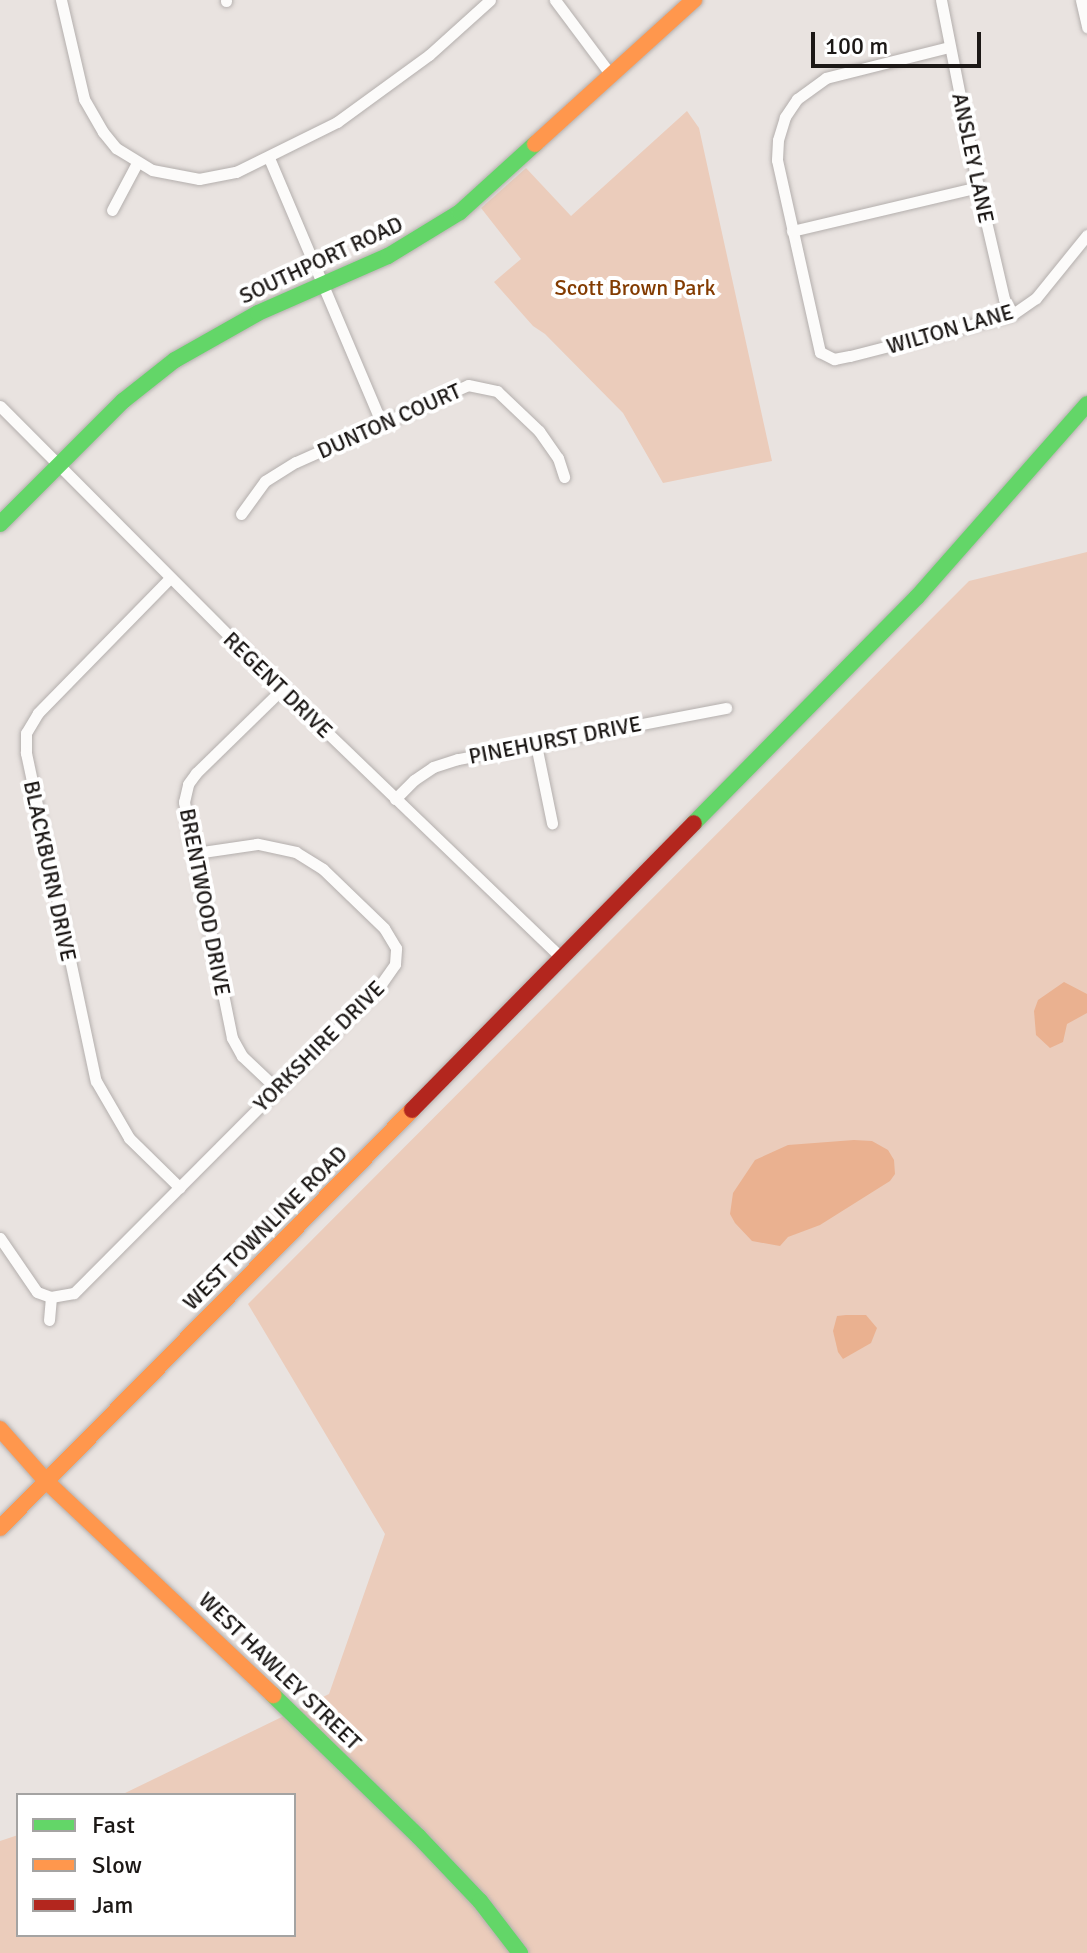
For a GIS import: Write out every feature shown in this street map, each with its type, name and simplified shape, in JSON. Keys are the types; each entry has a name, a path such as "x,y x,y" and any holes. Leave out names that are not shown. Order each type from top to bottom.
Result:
{"street":[{"path":"61,0 81,88 92,116 116,148 137,163 174,176 199,179 236,172 269,158 381,93 490,0"},
{"path":"555,0 572,27 611,75"},
{"name":"SOUTHPORT ROAD","path":"0,524 123,401 175,360 217,333 388,256 460,212 694,0"},
{"name":"ANSLEY LANE","path":"941,0 978,187 1004,299 1013,314"},
{"path":"1081,0 1087,27"},
{"path":"949,47 826,78 797,99 781,128 777,160 792,231 978,187"},
{"path":"269,158 381,422"},
{"path":"112,210 137,163"},
{"name":"WILTON LANE","path":"792,231 817,348 828,357 850,356 1013,314 1036,298 1087,235"},
{"name":"DUNTON COURT","path":"241,514 265,481 381,422 468,385 497,391 539,431 558,458 564,477"},
{"name":"WEST TOWNLINE ROAD","path":"0,1528 917,597 1087,404"},
{"name":"REGENT DRIVE","path":"0,406 282,689 562,958"},
{"name":"BLACKBURN DRIVE","path":"170,578 38,713 26,733 26,753 96,1081 129,1138 180,1188"},
{"name":"BRENTWOOD DRIVE","path":"277,1089 235,1047 184,802 188,784 282,689"},
{"name":"PINEHURST DRIVE","path":"395,799 433,767 726,708"},
{"path":"536,745 552,823"},
{"name":"YORKSHIRE DRIVE","path":"51,1297 67,1296 80,1288 390,974 396,957 394,940 323,869 296,852 257,844 196,853"},
{"path":"0,1238 29,1285 51,1297 49,1320"},
{"name":"WEST HAWLEY STREET","path":"0,1429 47,1482 163,1588 418,1836 480,1901 520,1953"}],"green space":[{"name":"Scott Brown Park","path":"687,111 699,128 772,461 663,483 623,413 545,334 533,326 494,282 521,259 481,208 526,168 571,216"},
{"path":"1087,552 1087,1953 0,1953 0,1841 16,1836 16,1937 296,1937 296,1793 125,1793 329,1694 385,1534 248,1304 969,581"}],"shaded area":[{"path":"1064,982 1087,994 1087,1013 1067,1024 1063,1042 1050,1048 1036,1035 1034,1011 1038,1000"},
{"path":"872,1141 888,1150 894,1160 895,1174 890,1181 820,1225 788,1237 780,1246 752,1241 735,1223 730,1214 733,1193 755,1160 788,1145"},
{"path":"866,1315 877,1328 871,1343 843,1359 833,1331 837,1316"}],"traffic: fast":[{"path":"0,524 123,401 175,360 258,313 388,256 460,212 535,144"},
{"path":"694,823 917,597 1087,404"},
{"path":"273,1695 418,1836 480,1901 520,1953"}],"traffic: slow":[{"path":"535,144 694,0"},
{"path":"0,1528 412,1110"},
{"path":"0,1429 47,1482 273,1695"}],"traffic: jam":[{"path":"412,1110 694,823"}]}
